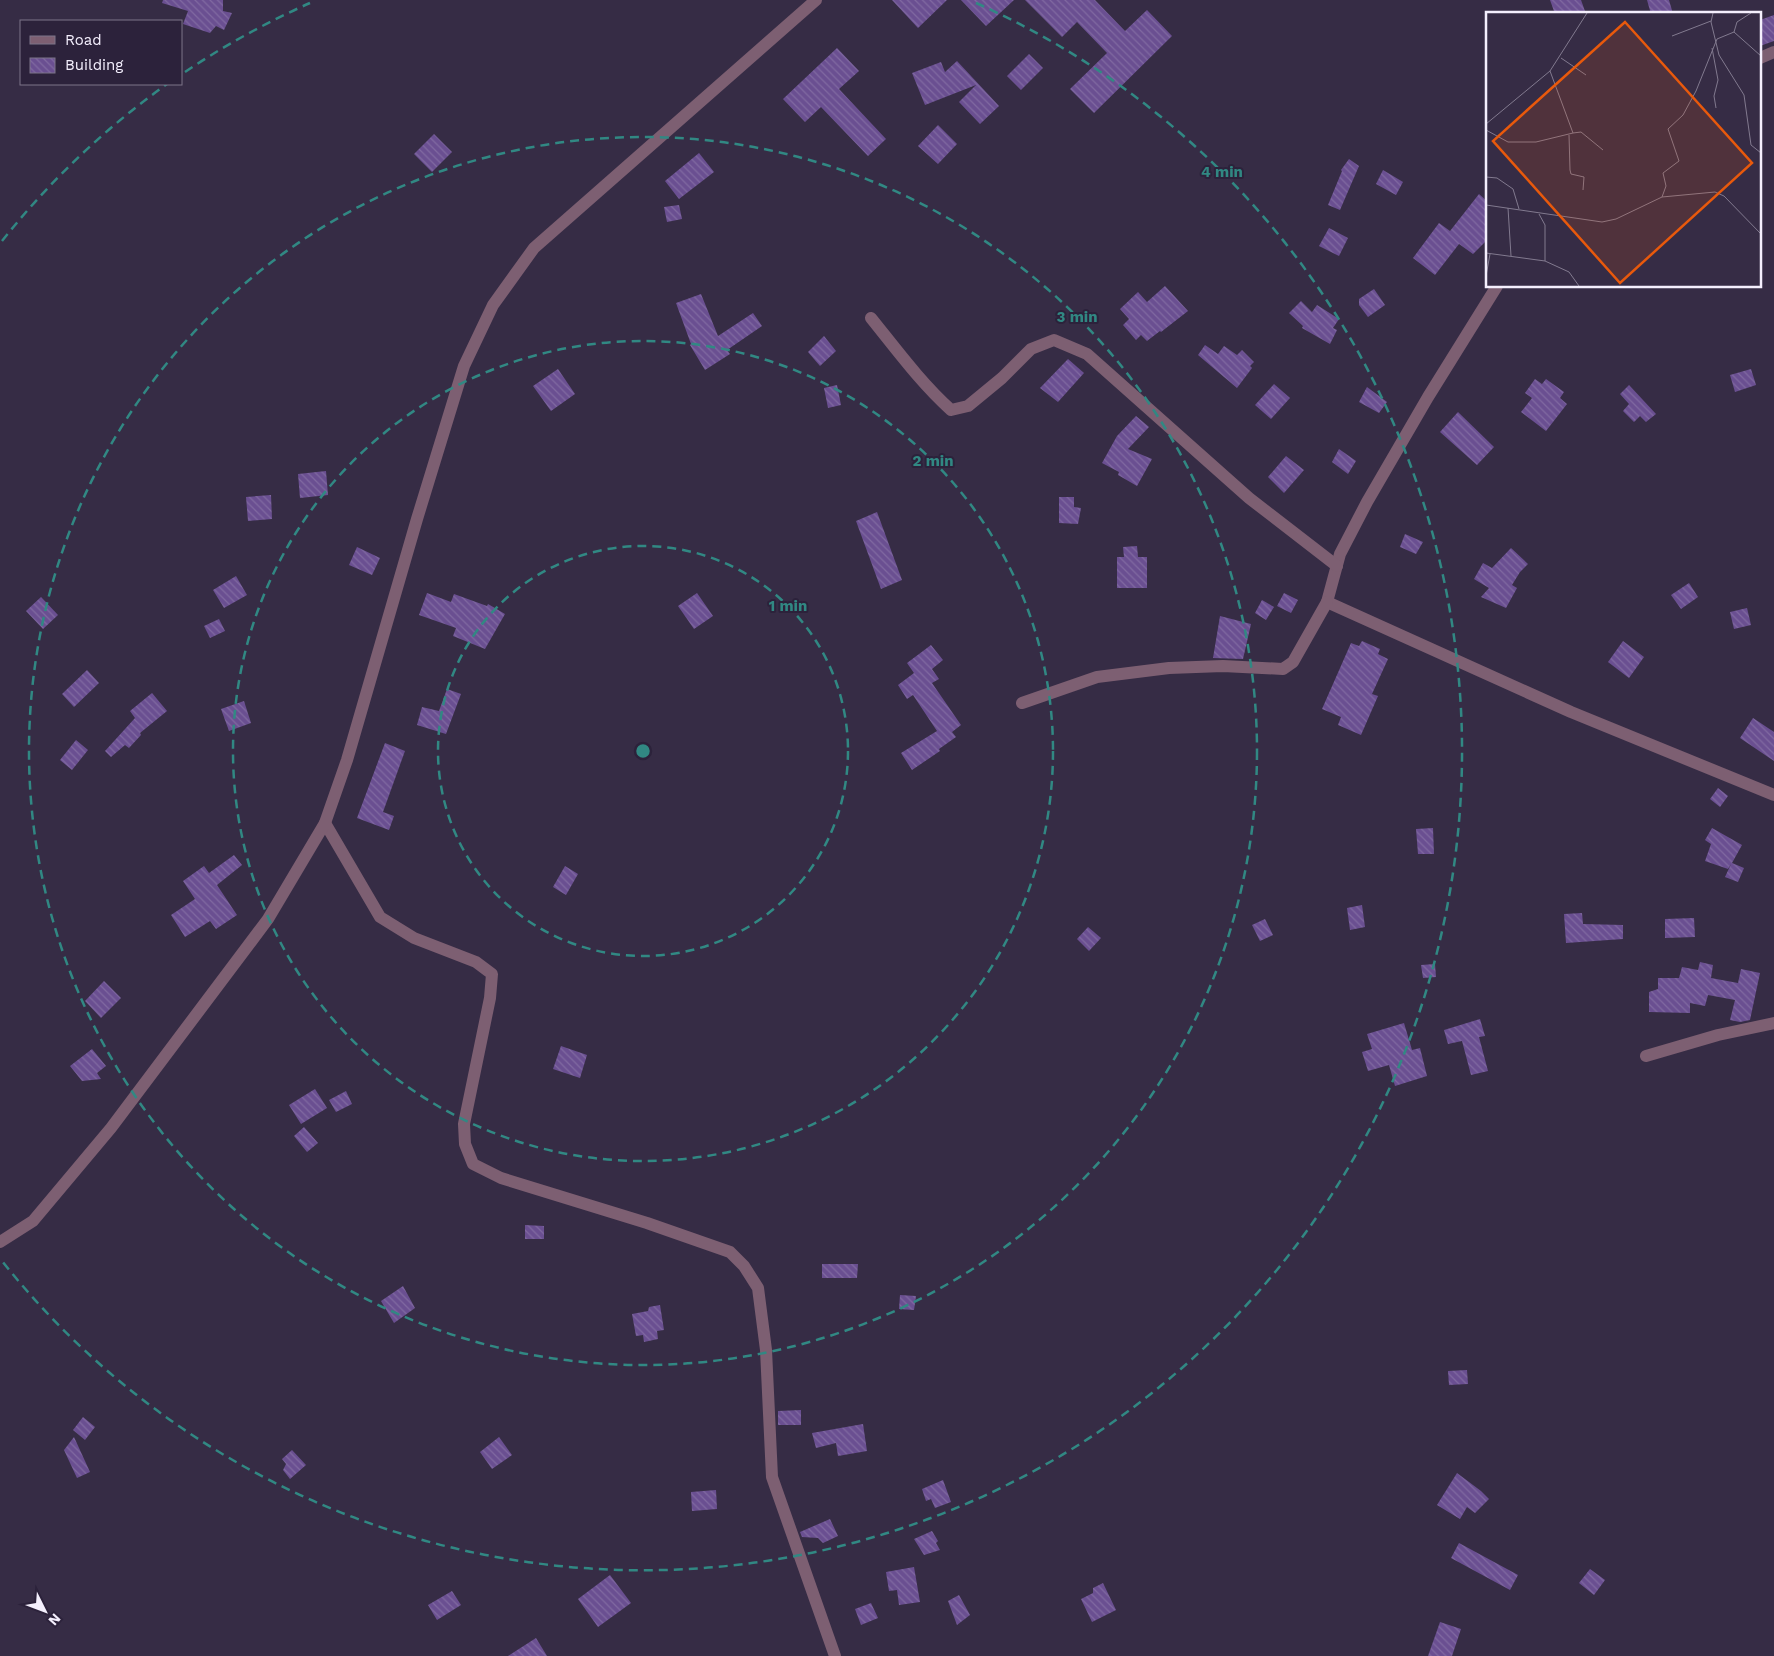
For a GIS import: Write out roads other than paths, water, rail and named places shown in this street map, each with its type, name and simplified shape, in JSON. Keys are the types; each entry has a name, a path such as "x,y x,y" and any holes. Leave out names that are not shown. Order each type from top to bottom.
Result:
{"street":[{"path":"0,1242 33,1221 111,1128 268,919 325,823 347,760 464,366 494,305 534,248 816,0"},
{"path":"1762,57 1774,52"},
{"path":"1022,703 1097,677 1169,668 1224,666 1283,669 1293,662 1327,602 1340,554 1367,502 1428,397 1496,288"},
{"path":"871,318 908,364 951,410 968,406 1002,378 1031,349 1054,340 1087,354 1249,498 1337,566"},
{"path":"1327,602 1571,712 1774,795"},
{"path":"325,823 380,917 414,938 476,962 492,974 490,998 464,1124 465,1144 473,1164 501,1178 647,1222 730,1252 744,1266 758,1288 766,1350 772,1477 834,1656"},
{"path":"1646,1056 1718,1035 1774,1023"}]}
